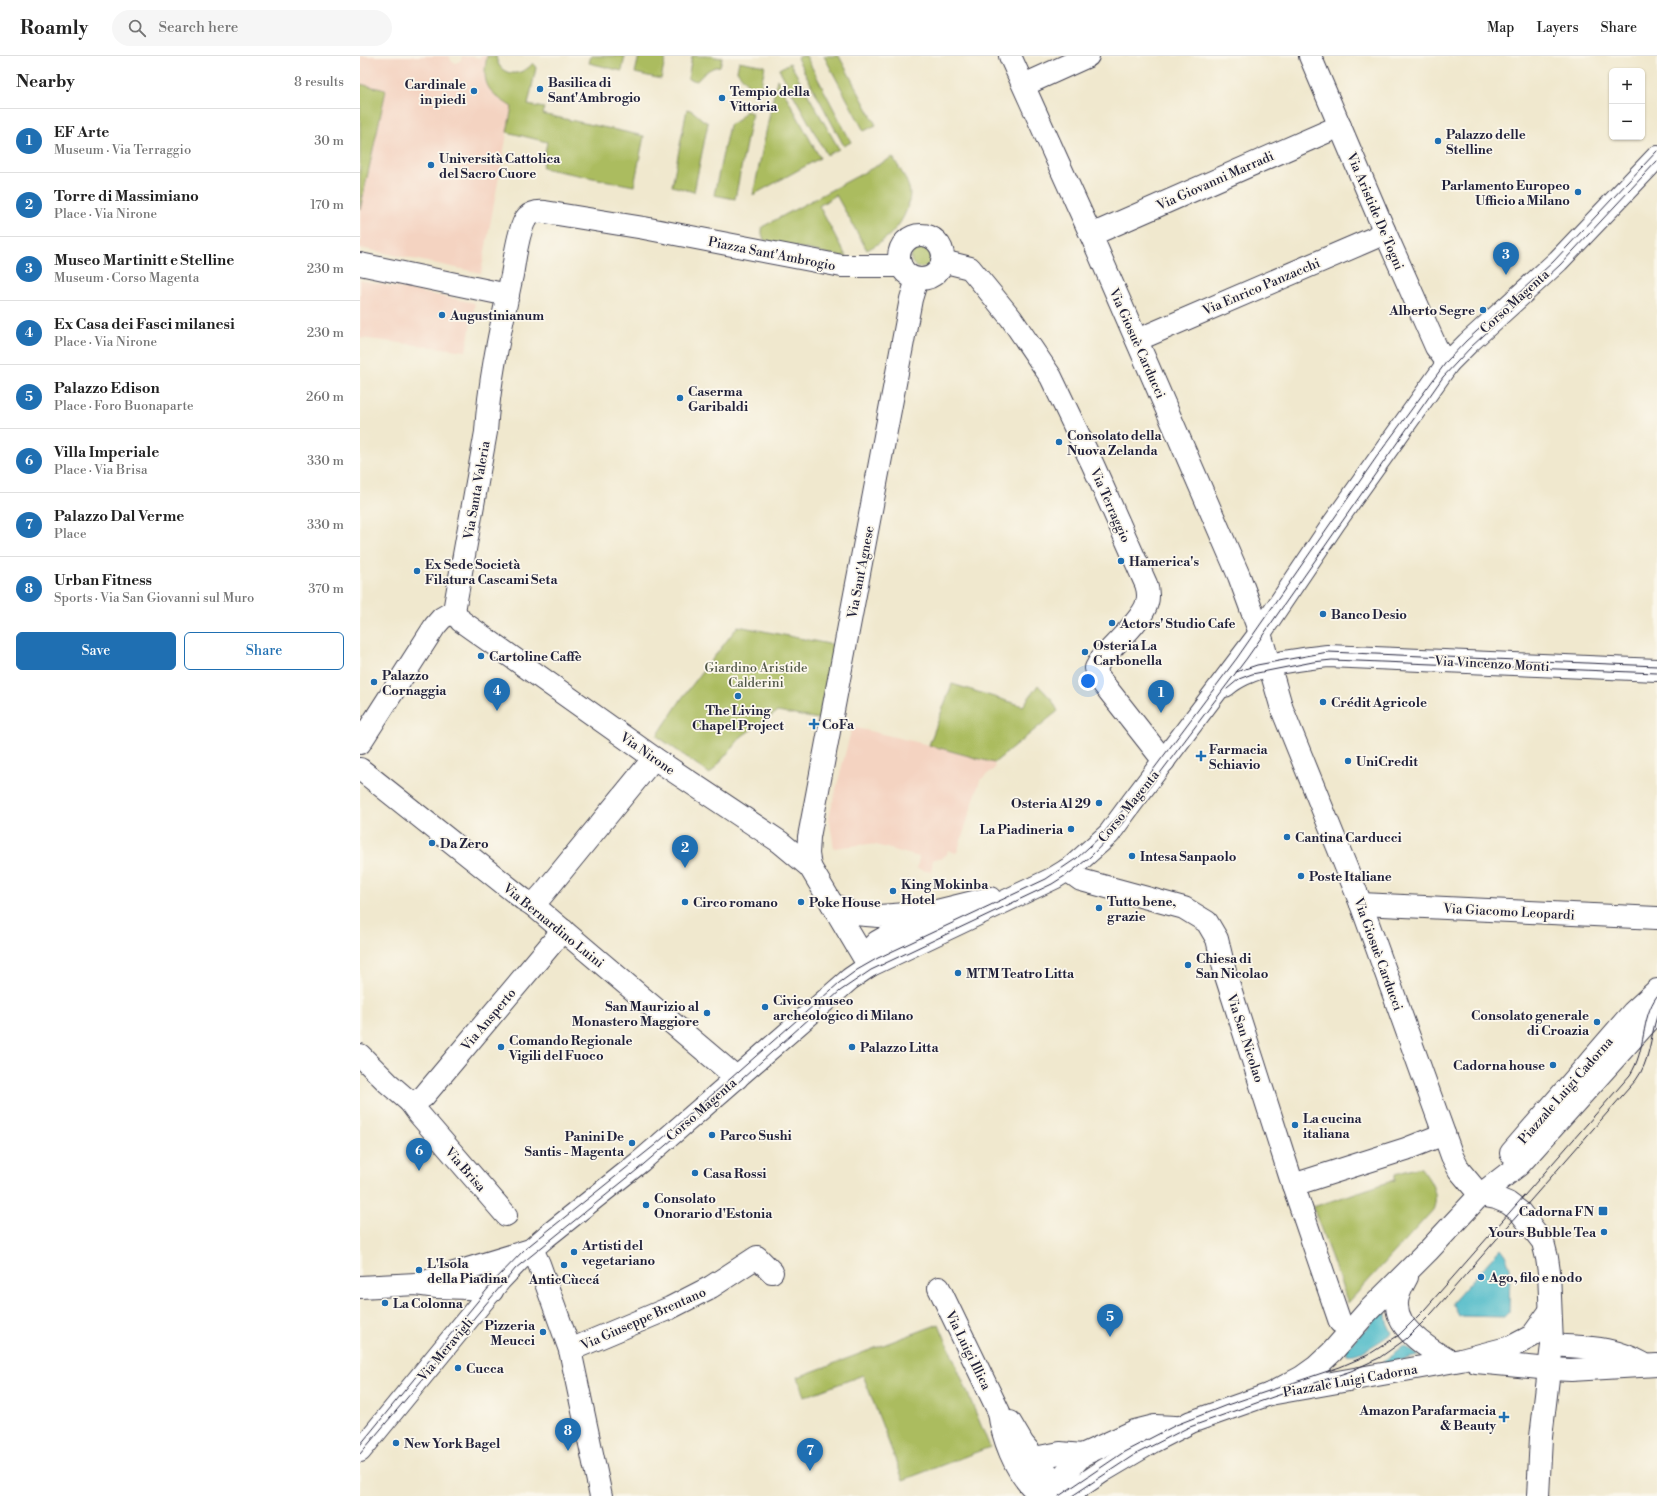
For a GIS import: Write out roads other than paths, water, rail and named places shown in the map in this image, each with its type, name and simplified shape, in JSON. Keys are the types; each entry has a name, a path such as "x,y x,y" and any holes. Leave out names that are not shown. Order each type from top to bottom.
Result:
{"street":[{"name":"Via Giosuè Carducci","path":"1010,56 1091,235 1236,568 1260,633 1282,709 1361,904 1444,1134"},
{"path":"1024,85 1088,56"},
{"name":"Via Aristide De Togni","path":"1310,56 1384,230 1436,347 1448,363"},
{"name":"Via Giovanni Marradi","path":"1091,235 1340,126"},
{"name":"Corso Magenta","path":"532,1249 641,1161 832,993 869,966 1028,892 1067,870 1109,834 1260,633 1382,455 1448,363 1558,261 1657,157"},
{"name":"Piazza Sant'Ambrogio","path":"521,232 524,221 528,216 539,212 644,228 842,266 909,272 924,279 936,273 942,261"},
{"name":"Via Enrico Panzacchi","path":"1137,340 1374,238 1384,230"},
{"name":"Via Santa Valeria","path":"454,610 486,432 488,404 521,232"},
{"path":"909,272 900,253 901,247 905,242 916,236 929,237 935,241 940,247 942,261"},
{"name":"Via Terraggio","path":"942,261 970,268 1011,318 1051,377 1093,465 1146,584 1148,591 1147,603 1142,614 1101,659 1096,668 1098,677 1164,762"},
{"path":"360,264 508,296"},
{"name":"Via Sant'Agnese","path":"810,867 808,854 809,837 911,298 909,272"},
{"path":"1260,633 1270,595 1276,584 1367,456 1382,455"},
{"path":"360,743 435,626 442,618 454,610"},
{"name":"Via Nirone","path":"454,610 461,621 654,758 780,842 810,867 869,966"},
{"name":"Via Vincenzo Monti","path":"1210,700 1232,680 1245,673 1270,666 1328,656 1657,670"},
{"path":"533,905 654,758"},
{"name":"Via Bernardino Luini","path":"363,777 523,899 533,905 736,1078"},
{"name":"Via San Nicolao","path":"1067,870 1081,880 1184,908 1207,922 1217,939 1226,976 1293,1184"},
{"name":"Corso Magenta","path":"869,966 872,947 877,942 933,912 984,900 1028,892"},
{"path":"832,904 854,914 879,916 933,912"},
{"name":"Via Giacomo Leopardi","path":"1361,904 1657,918"},
{"name":"Via Ansperto","path":"410,1102 417,1101 424,1096 562,930"},
{"name":"Piazzale Luigi Cadorna","path":"1480,1195 1492,1175 1633,1012 1657,990"},
{"name":"Piazzale Luigi Cadorna","path":"1270,1394 1302,1377 1316,1367 1480,1195 1519,1165 1657,1011"},
{"name":"Via Brisa","path":"360,1055 388,1083 410,1102 506,1215"},
{"path":"1340,1322 1293,1184 1406,1149 1444,1134 1459,1170 1480,1195 1496,1198 1515,1207 1529,1221 1543,1242 1549,1272 1552,1345 1541,1437 1538,1496"},
{"path":"416,1284 532,1249 539,1264 570,1350 601,1496"},
{"name":"Via Meravigli","path":"360,1451 492,1291 519,1260 532,1249"},
{"name":"Piazzale Luigi Cadorna","path":"1428,1251 1409,1275 1400,1291 1397,1305 1397,1312 1407,1328 1422,1344 1456,1360 1550,1369 1571,1370 1651,1365"},
{"name":"Via Giuseppe Brentano","path":"570,1350 670,1308 711,1287 758,1257 772,1272"},
{"path":"360,1287 416,1284 492,1291"},
{"name":"Via Luigi Illica","path":"939,1288 999,1412 1001,1427 1018,1468 1034,1490 1045,1496"},
{"name":"Piazzale Luigi Cadorna","path":"1270,1394 1456,1360 1511,1347 1522,1343 1532,1336 1550,1311"},
{"name":"Piazzale Luigi Cadorna","path":"1552,1345 1608,1350 1629,1356 1651,1365"},
{"path":"1066,1496 1103,1471 1180,1427 1270,1394"},
{"name":"Via Luigi Illica","path":"999,1412 1010,1422 1023,1444 1050,1476 1054,1496"},
{"path":"1058,1496 1062,1477 1082,1455 1144,1428 1166,1426 1180,1427"},
{"path":"1034,1458 1060,1453 1082,1455"}],"water":[{"path":"1500,1249 1506,1257 1510,1267 1509,1312 1504,1317 1459,1316 1452,1303"},
{"path":"1385,1309 1387,1322 1392,1333 1364,1351 1347,1354 1346,1349"},
{"path":"1404,1346 1418,1356 1377,1366"}],"tram line":[{"path":"360,1445 495,1280 525,1249 655,1145 839,983 857,970 878,958 1046,879 1077,858 1100,837 1123,810 1237,658 1378,455 1447,361 1466,341 1553,262 1657,151"},
{"path":"360,1454 516,1268 637,1170 723,1096 840,991 871,970 1052,884 1071,872 1090,857 1121,825 1247,658 1443,377 1471,347 1560,265 1657,161"},
{"path":"1236,672 1257,665 1328,652 1657,666"},
{"path":"1227,689 1239,679 1252,674 1313,662 1332,660 1657,673"},
{"path":"1059,1496 1124,1452 1176,1425 1227,1405 1340,1367 1368,1355 1399,1335 1425,1309 1630,1075 1642,1045 1648,1014 1657,996"},
{"path":"1072,1496 1134,1455 1187,1428 1351,1371 1379,1358 1406,1339 1432,1313 1636,1080 1641,1073 1647,1057 1657,1016"}],"place":[{"name":"Basilica di Sant'Ambrogio","path":"540,89"},
{"name":"Cardinale in piedi","path":"474,91"},
{"name":"Tempio della Vittoria","path":"722,98"},
{"name":"Palazzo delle Stelline","path":"1438,141"},
{"name":"Università Cattolica del Sacro Cuore","path":"431,165"},
{"name":"Parlamento Europeo Ufficio a Milano","path":"1578,192"},
{"name":"Museo Martinitt e Stelline","path":"1506,275"},
{"name":"Alberto Segre","path":"1483,310"},
{"name":"Augustinianum","path":"442,315"},
{"name":"Caserma Garibaldi","path":"680,398"},
{"name":"Consolato della Nuova Zelanda","path":"1059,442"},
{"name":"Hamerica's","path":"1121,561"},
{"name":"Ex Sede Società Filatura Cascami Seta","path":"417,571"},
{"name":"Banco Desio","path":"1323,614"},
{"name":"Actors' Studio Cafe","path":"1112,623"},
{"name":"Osteria La Carbonella","path":"1085,652"},
{"name":"Cartoline Caffè","path":"481,656"},
{"name":"Palazzo Cornaggia","path":"374,682"},
{"name":"The Living Chapel Project","path":"738,696"},
{"name":"Crédit Agricole","path":"1323,702"},
{"name":"Ex Casa dei Fasci milanesi","path":"497,711"},
{"name":"EF Arte","path":"1161,713"},
{"name":"CoFa","path":"814,724"},
{"name":"Farmacia Schiavio","path":"1201,756"},
{"name":"UniCredit","path":"1348,761"},
{"name":"Osteria Al 29","path":"1099,803"},
{"name":"La Piadineria","path":"1071,829"},
{"name":"Cantina Carducci","path":"1287,837"},
{"name":"Da Zero","path":"432,843"},
{"name":"Intesa Sanpaolo","path":"1132,856"},
{"name":"Torre di Massimiano","path":"685,868"},
{"name":"Poste Italiane","path":"1301,876"},
{"name":"King Mokinba Hotel","path":"893,891"},
{"name":"Circo romano","path":"685,902"},
{"name":"Poke House","path":"801,902"},
{"name":"Tutto bene, grazie","path":"1099,908"},
{"name":"Chiesa di San Nicolao","path":"1188,965"},
{"name":"MTM Teatro Litta","path":"958,973"},
{"name":"Civico museo archeologico di Milano","path":"765,1007"},
{"name":"San Maurizio al Monastero Maggiore","path":"707,1013"},
{"name":"Consolato generale di Croazia","path":"1597,1022"},
{"name":"Comando Regionale Vigili del Fuoco","path":"501,1047"},
{"name":"Palazzo Litta","path":"852,1047"},
{"name":"Cadorna house","path":"1553,1065"},
{"name":"La cucina italiana","path":"1295,1125"},
{"name":"Parco Sushi","path":"712,1135"},
{"name":"Panini De Santis - Magenta","path":"632,1143"},
{"name":"Villa Imperiale","path":"419,1171"},
{"name":"Casa Rossi","path":"695,1173"},
{"name":"Consolato Onorario d'Estonia","path":"646,1205"},
{"name":"Cadorna FN","path":"1603,1211"},
{"name":"Yours Bubble Tea","path":"1604,1232"},
{"name":"Artisti del vegetariano","path":"574,1252"},
{"name":"AnticCùccá","path":"564,1265"},
{"name":"L'Isola della Piadina","path":"419,1270"},
{"name":"Ago, filo e nodo","path":"1481,1277"},
{"name":"La Colonna","path":"385,1303"},
{"name":"Pizzeria Meucci","path":"543,1332"},
{"name":"Palazzo Edison","path":"1110,1337"},
{"name":"Cucca","path":"458,1368"},
{"name":"Amazon Parafarmacia & Beauty","path":"1504,1417"},
{"name":"New York Bagel","path":"396,1443"},
{"name":"Urban Fitness","path":"568,1451"},
{"name":"Palazzo Dal Verme","path":"810,1471"}],"park label":[{"name":"Giardino Aristide Calderini","path":"756,674"}]}
